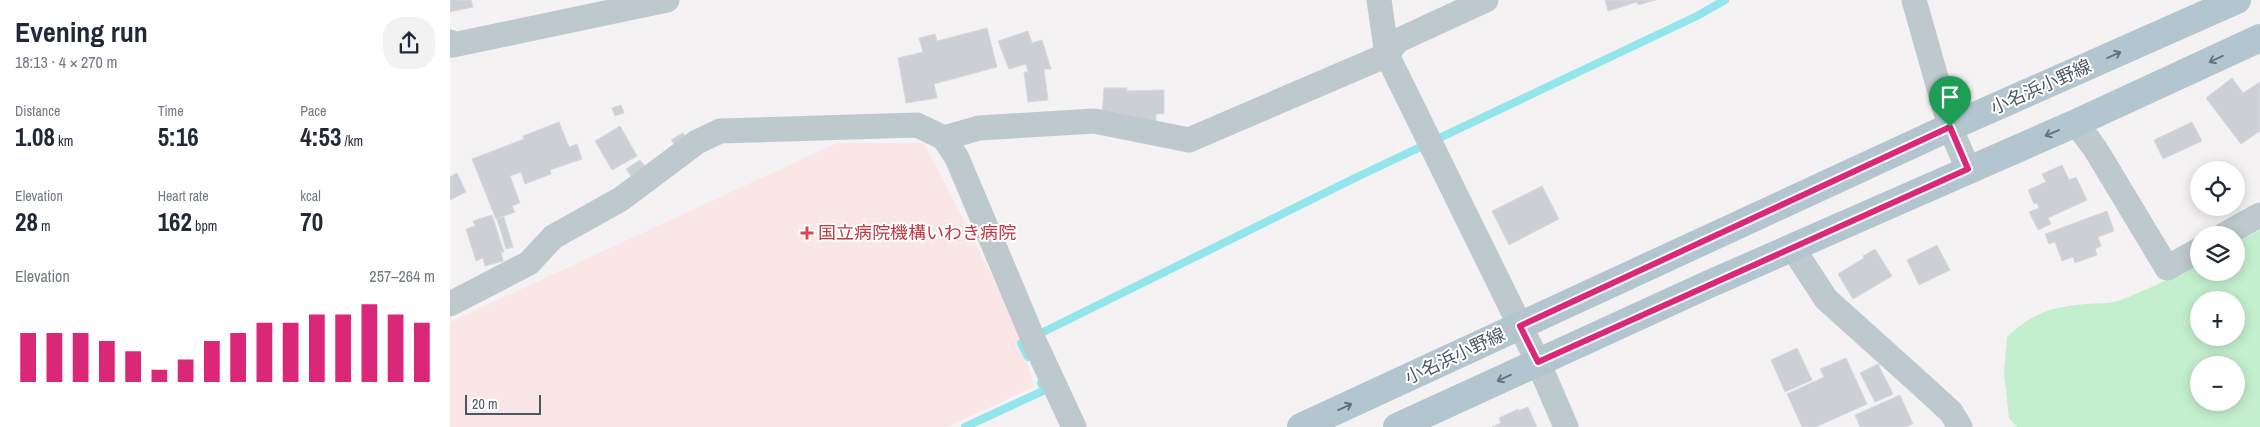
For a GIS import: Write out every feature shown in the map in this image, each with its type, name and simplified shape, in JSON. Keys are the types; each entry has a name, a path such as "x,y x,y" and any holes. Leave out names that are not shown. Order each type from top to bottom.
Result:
{"main road":[{"name":"小名浜小野線","path":"1301,427 1950,127 2238,0"},
{"path":"1397,427 1792,247 2076,123 2260,38"}],"street":[{"path":"450,42 453,45 667,0"},
{"path":"1379,0 1387,55 1538,362 1566,427"},
{"path":"944,138 979,128 1094,121 1189,140 1387,55 1397,41 1486,0"},
{"path":"1914,0 1950,127 1968,169"},
{"path":"2076,123 2096,150 2167,268 2190,255"},
{"path":"450,304 529,263 553,237 621,199 697,142 720,131 917,124 944,138 957,158 1034,341 1074,427"},
{"path":"2240,226 2260,215"},
{"path":"1792,247 1826,299 1951,412 1960,427"}],"shaded area":[{"name":"国立病院機構いわき病院","path":"837,143 924,143 1019,329 1034,387 947,427 450,427 450,322"}],"green space":[{"path":"2260,230 2260,427 2017,427 2009,418 2004,373 2007,337 2026,322 2044,312 2074,305 2118,301 2190,268 2190,281 2245,281 2245,238"}],"building":[{"path":"450,0 471,0 473,7 450,12"},
{"path":"1605,0 1656,0 1638,5 1637,2 1608,11"},
{"path":"987,28 997,67 934,84 937,98 906,103 898,58 923,52 919,38 935,34 937,41"},
{"path":"1028,31 1032,43 1042,40 1051,69 1044,69 1048,100 1028,102 1024,72 1028,72 1026,64 1009,69 998,41"},
{"path":"2232,78 2243,93 2260,82 2260,131 2241,144 2206,98"},
{"path":"1104,88 1127,88 1127,91 1164,90 1164,114 1156,114 1156,127 1102,115"},
{"path":"621,105 624,113 615,116 612,108"},
{"path":"559,122 569,147 577,144 582,159 550,170 551,174 525,184 521,172 510,176 520,203 512,206 515,212 496,219 472,159 524,139 523,136"},
{"path":"2192,122 2202,141 2163,159 2154,140"},
{"path":"620,126 637,156 612,170 595,141"},
{"path":"683,133 686,137 674,144 671,140"},
{"path":"640,160 645,166 631,176 626,169"},
{"path":"2062,165 2069,180 2076,177 2087,200 2048,218 2051,224 2038,230 2029,212 2039,208 2037,203 2034,204 2028,190 2046,182 2042,174"},
{"path":"457,173 466,192 450,200 450,177"},
{"path":"1542,186 1559,219 1509,245 1492,211"},
{"path":"2107,211 2114,231 2098,237 2101,246 2095,249 2097,255 2075,263 2073,257 2062,261 2055,242 2049,244 2045,234"},
{"path":"492,215 504,252 501,252 503,261 485,266 483,258 476,261 466,229 475,226 473,221"},
{"path":"504,217 513,247 506,249 497,219"},
{"path":"1937,245 1950,270 1919,285 1907,260"},
{"path":"1875,249 1892,276 1853,299 1838,274"},
{"path":"1797,348 1812,380 1785,392 1771,360"},
{"path":"1846,358 1867,404 1816,427 1802,427 1787,394 1824,377 1820,369"},
{"path":"1878,364 1893,394 1875,402 1860,373"},
{"path":"1900,395 1913,424 1906,427 1860,427 1855,415"},
{"path":"1528,407 1537,427 1492,427 1501,423 1499,418 1518,409 1518,411"}],"waterway":[{"path":"1028,357 1021,343 1357,177 1697,16 1725,0"},
{"path":"965,427 1045,390 1041,383"}],"place":[{"name":"国立病院機構いわき病院","path":"807,233"}],"route":[{"path":"1950,127 1968,169 1538,362 1520,326 1950,127"}]}
